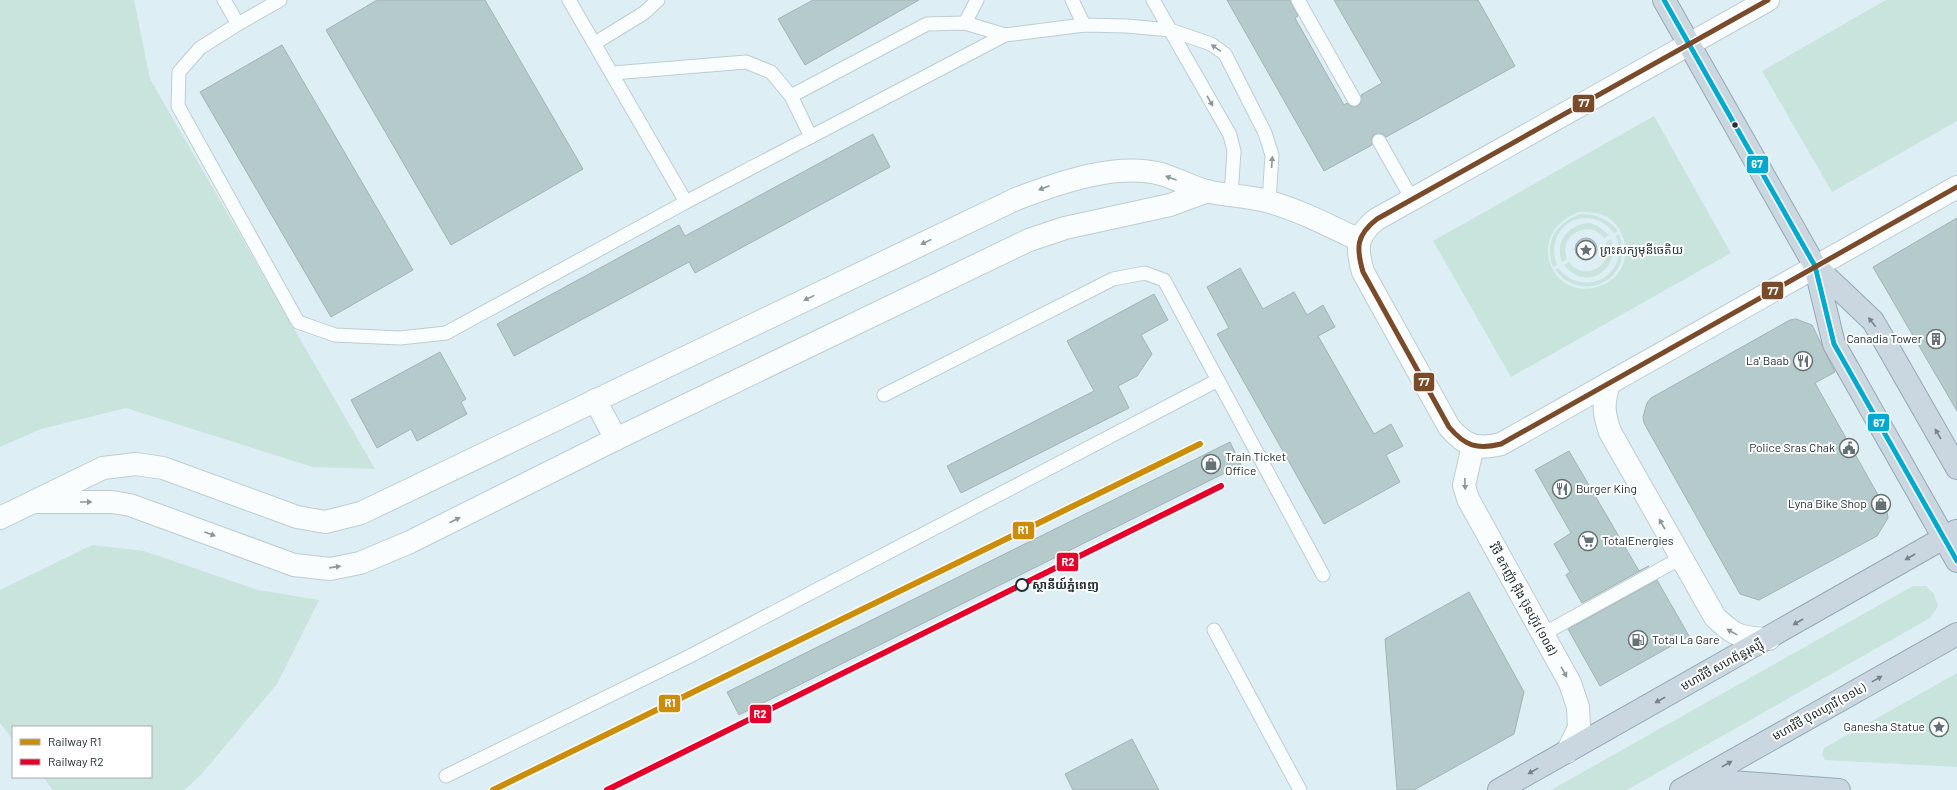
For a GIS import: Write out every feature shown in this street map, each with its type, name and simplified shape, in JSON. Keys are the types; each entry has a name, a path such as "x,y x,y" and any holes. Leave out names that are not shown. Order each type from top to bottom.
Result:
{"highway":[{"path":"1664,0 1816,266 1873,321 1957,468"},
{"path":"1816,266 1834,344 1951,534 1957,561"},
{"name":"មហាវិថី សហព័ន្ធរុស្ស៊ី","path":"1499,790 1951,534"},
{"name":"មហាវិថី ប៊ុលហ្គារី (១១៤)","path":"1682,790 1957,634"},
{"path":"1682,790 1731,782 1839,790"}],"street":[{"path":"1768,0 1412,199 1366,227 1359,240 1358,256 1363,272 1449,427 1459,439 1473,446 1488,447 1501,444 1957,187"},
{"path":"0,518 102,468 136,464 163,468 297,517 325,522 361,512 1016,199 1058,183 1097,174 1130,171 1160,174 1208,191 1269,201 1311,217 1359,240"},
{"path":"33,502 112,502 130,505 294,565 330,569 360,563 410,542 616,439 1029,240 1065,228 1170,205 1208,191"},
{"path":"1609,383 1604,399 1604,416 1610,432 1715,617 1728,630 1744,638 1769,638"},
{"path":"595,400 616,439"},
{"name":"វិថី ឧកញ៉ា អ៊ីង ប៊ុនហ៊ូវ (១០៨)","path":"1473,446 1464,485 1468,499 1570,683 1578,707 1579,728 1568,752"}],"lane":[{"path":"224,0 238,24"},
{"path":"280,0 200,48 179,72 178,106 298,322 335,334 400,338 446,333 686,202 1005,34 1084,25 1127,26 1170,30 1211,44 1225,54 1265,133 1272,155 1269,201"},
{"path":"570,0 686,202"},
{"path":"595,43 644,13 658,0"},
{"path":"965,23 977,0"},
{"path":"1072,0 1084,25"},
{"path":"1153,0 1230,135 1234,151 1231,195"},
{"path":"1298,0 1354,99"},
{"path":"790,96 927,24 965,23 1005,34"},
{"path":"613,73 746,62 771,72 790,96 811,136"},
{"path":"1379,141 1412,199"},
{"path":"884,395 1113,279 1145,273 1164,280 1323,575"},
{"path":"446,776 690,656 1218,380"},
{"path":"1543,634 1681,558"},
{"path":"1214,630 1300,790"}],"green space":[{"path":"0,0 134,0 150,79 375,469 313,467 126,408 41,429 0,447"},
{"path":"1886,0 1957,0 1957,121 1832,192 1762,71"},
{"path":"1654,116 1731,253 1511,377 1433,241","holes":["1579,212 1603,215 1610,219 1620,230 1626,252 1622,267 1613,279 1600,286 1583,289 1568,285 1557,276 1550,264 1548,250 1551,235 1562,222"]},
{"path":"1580,214 1601,218 1610,223 1618,231 1614,233 1604,223 1592,219 1581,218 1570,222 1562,229 1556,239 1554,251 1557,265 1553,267 1550,249 1554,234 1564,223"},
{"path":"1590,223 1598,226 1609,235 1604,238 1598,232 1591,229 1576,232 1567,243 1565,250 1567,259 1562,262 1560,247 1565,235 1570,230 1582,224"},
{"path":"1619,234 1622,250 1620,263 1614,274 1604,282 1592,286 1580,286 1567,281 1555,270 1558,268 1569,277 1580,282 1592,282 1602,279 1611,272 1617,262 1619,250 1616,236"},
{"path":"1611,239 1613,250 1611,260 1606,268 1599,274 1591,277 1582,277 1572,273 1564,265 1569,262 1575,268 1582,271 1590,271 1596,268 1602,264 1606,258 1608,250 1606,242"},
{"path":"92,545 144,551 258,590 319,600 277,684 200,776 184,790 53,790 44,778 152,778 152,726 12,726 12,739 0,723 0,590"},
{"path":"1913,586 1926,586 1934,594 1938,606 1930,618 1627,790 1551,790"},
{"path":"1957,673 1957,767 1825,760 1822,755 1824,748"}],"building":[{"path":"377,0 485,0 583,169 451,245 326,30"},
{"path":"813,0 919,0 805,65 778,19"},
{"path":"1227,0 1290,0 1298,16 1295,18 1344,105 1347,103 1350,106 1358,106 1361,103 1361,95 1382,83 1334,0 1478,0 1515,66 1386,137 1383,134 1375,134 1372,137 1372,145 1324,171"},
{"path":"282,45 413,270 331,317 200,92"},
{"path":"873,134 890,167 695,273 689,262 514,356 497,324 679,225 685,236"},
{"name":"Canadia Tower","path":"1957,218 1957,411 1873,267"},
{"path":"1586,238 1594,241 1597,249 1594,257 1586,260 1578,257 1575,249 1578,241"},
{"path":"1240,268 1263,309 1294,292 1307,315 1323,305 1335,327 1318,336 1374,434 1391,424 1403,446 1386,455 1400,482 1324,524 1217,334 1229,328 1207,287"},
{"path":"1154,294 1168,320 1141,335 1152,354 1137,376 1118,386 1129,408 961,493 947,466 1094,391 1067,341"},
{"path":"1796,319 1812,325 1835,372 1815,383 1887,511 1888,518 1877,536 1759,600 1740,594 1644,423 1643,417 1647,403 1651,398 1790,320"},
{"path":"440,352 466,399 461,402 467,414 417,441 411,429 377,448 351,400"},
{"path":"1230,442 1241,465 739,715 727,692"},
{"path":"1569,451 1639,571 1649,566 1582,603 1566,575 1570,572 1554,544 1571,533 1535,470"},
{"path":"1657,580 1689,636 1600,686 1568,629"},
{"path":"1469,592 1524,692 1514,734 1414,790 1397,790 1385,639"},
{"path":"1132,739 1159,790 1073,790 1065,774"}],"rail line":[{"name":"R1","path":"493,790 1200,444"},
{"name":"R2","path":"607,790 1221,486"}],"transit line":[{"name":"67","path":"1664,0 1815,266 1834,344 1957,561"},
{"name":"77","path":"1768,0 1377,219 1361,236 1359,256 1363,272 1449,427 1460,439 1472,445 1485,447 1501,444 1957,187"}],"place":[{"name":"ព្រះសក្យមុនីចេតិយ","path":"1586,250"},
{"name":"Canadia Tower","path":"1936,339"},
{"name":"La' Baab","path":"1803,361"},
{"name":"Police Sras Chak","path":"1849,448"},
{"name":"Train Ticket Office","path":"1211,464"},
{"name":"Burger King","path":"1562,489"},
{"name":"Lyna Bike Shop","path":"1881,504"},
{"name":"TotalEnergies","path":"1588,541"},
{"name":"ស្ថានីយ៍ភ្នំពេញ","path":"1022,585"},
{"name":"Total La Gare","path":"1638,640"},
{"name":"Ganesha Statue","path":"1939,727"}]}
